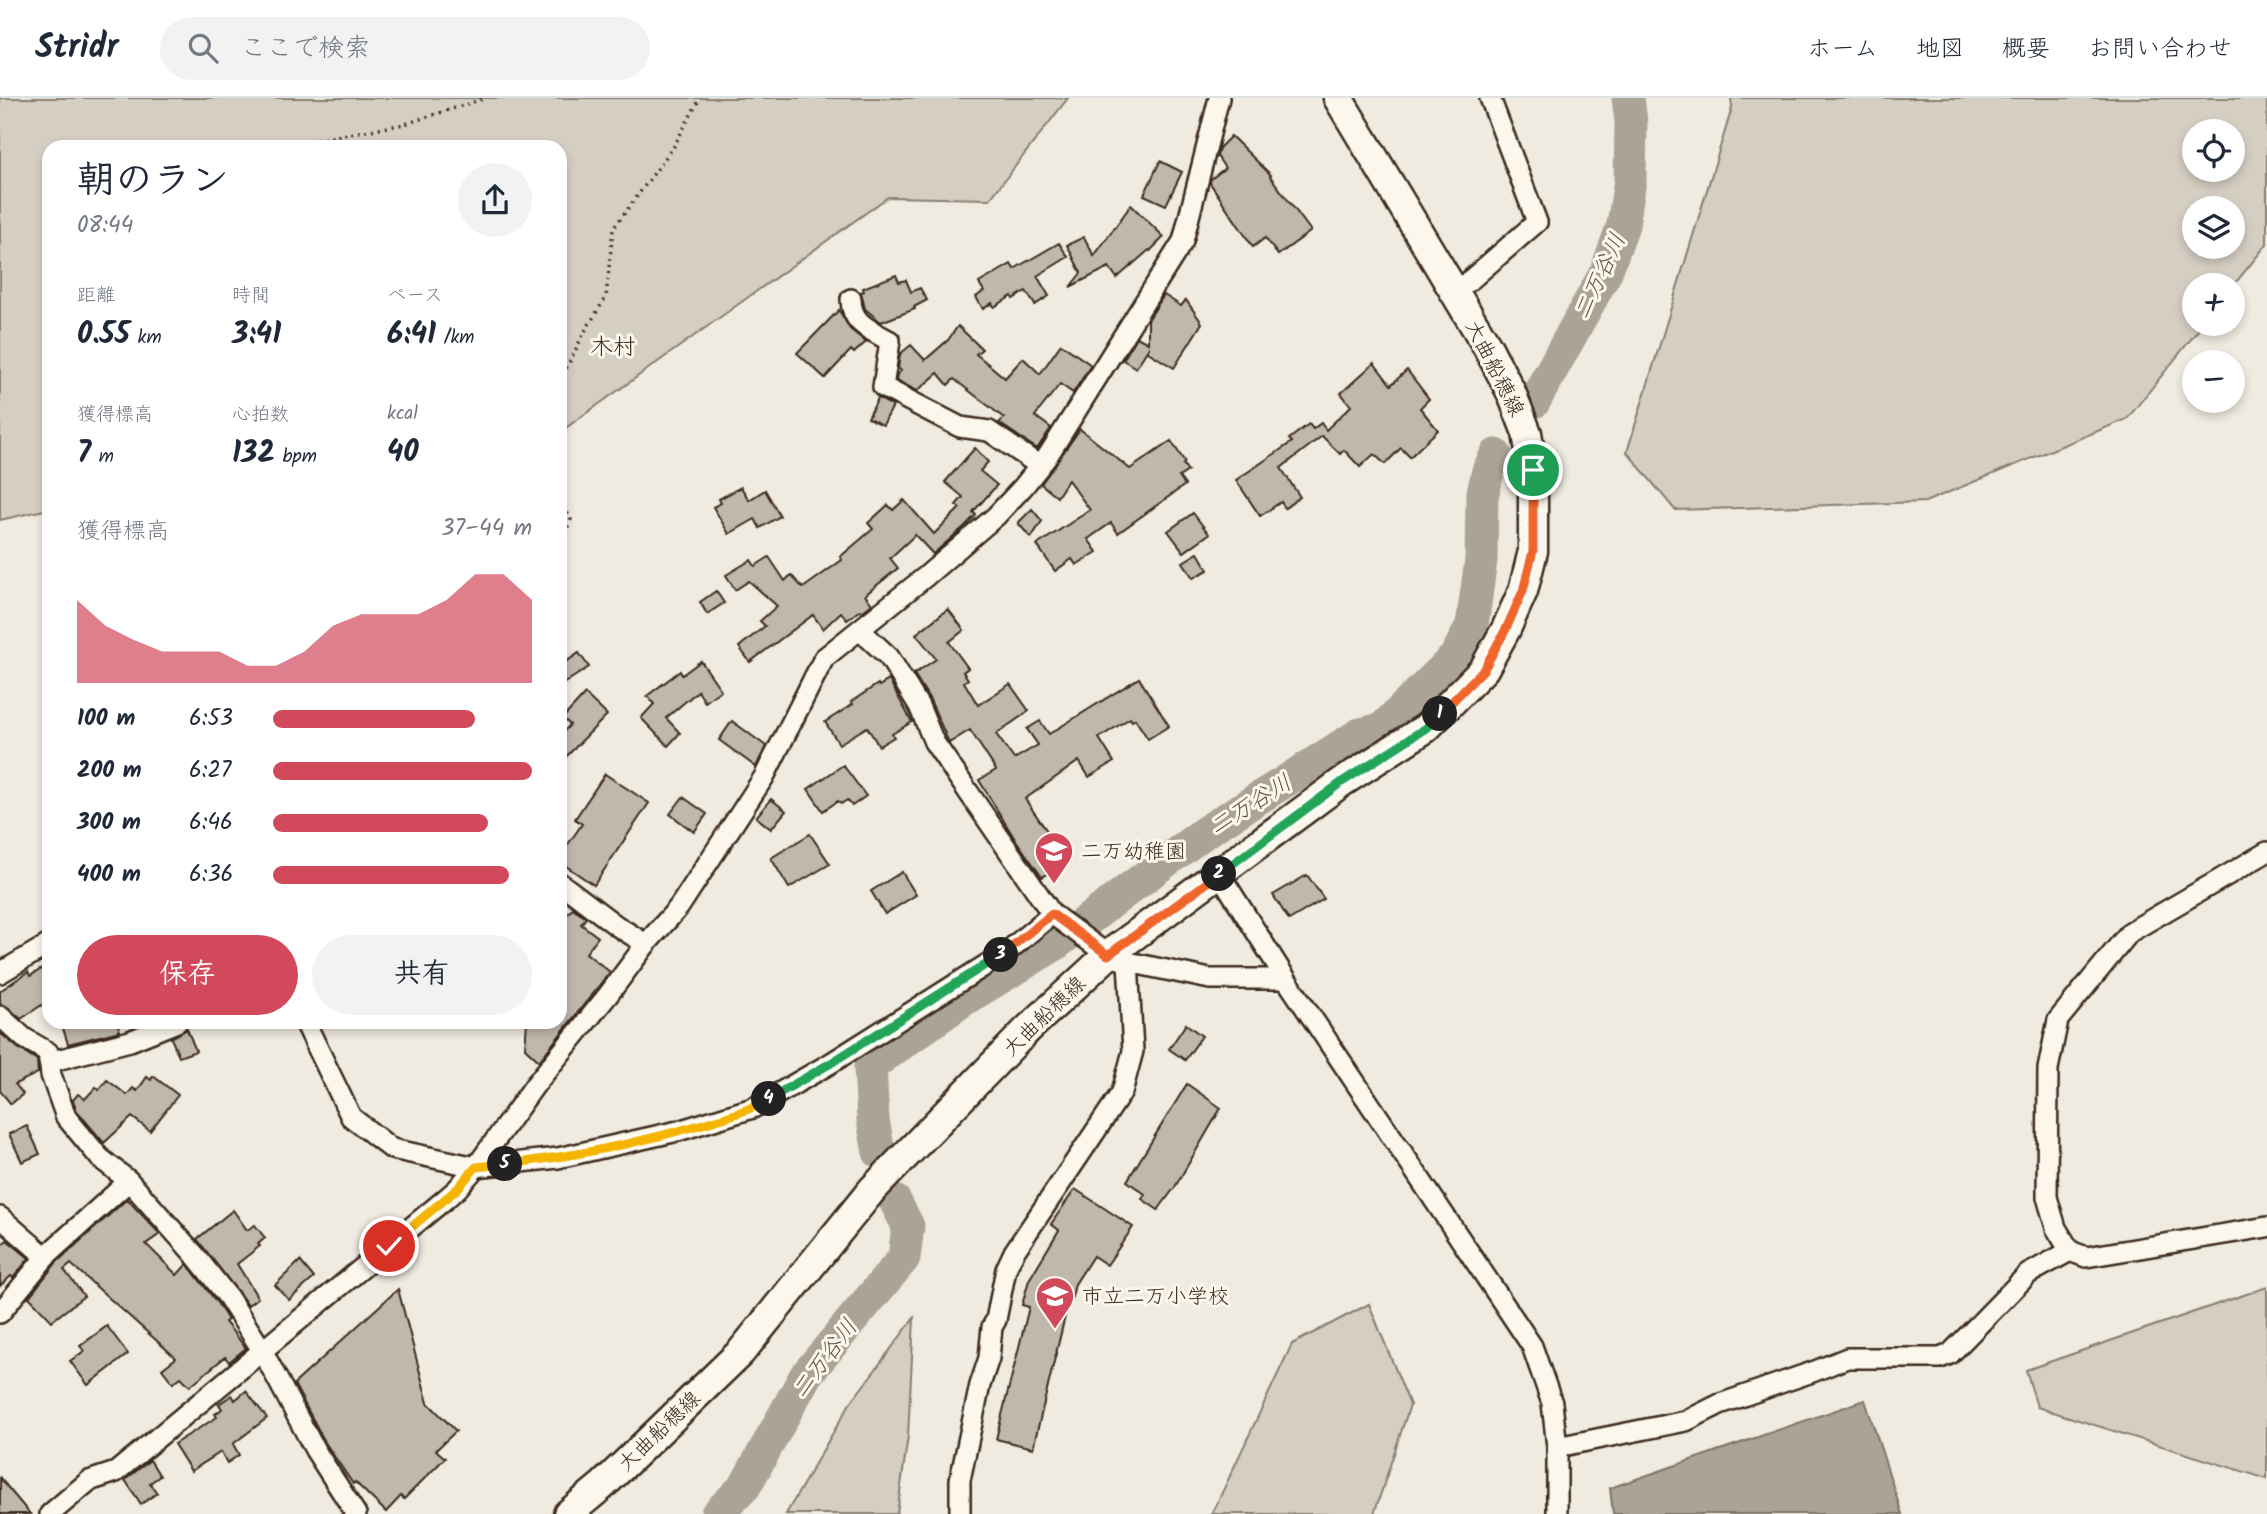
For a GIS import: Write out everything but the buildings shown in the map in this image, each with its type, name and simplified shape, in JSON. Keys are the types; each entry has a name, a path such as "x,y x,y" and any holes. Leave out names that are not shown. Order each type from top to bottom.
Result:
{"main road":[{"name":"大曲船穂線","path":"568,1514 603,1485 741,1352 872,1190 1028,1029 1219,873 1342,782 1426,728 1484,669 1506,629 1523,591 1533,551 1533,470 1527,433 1511,392 1487,346 1338,98"}],"street":[{"path":"50,1514 89,1481 116,1472 457,1189 476,1167 535,1085 646,944 679,907 764,777 824,658 996,516 1040,466 1183,241 1219,98"},
{"path":"1468,282 1537,222 1490,98"},
{"path":"851,299 851,311 861,324 890,341 883,387 960,427 989,431 1040,466"},
{"path":"860,630 890,657 919,706 933,741 1052,914 1118,958 1210,979 1286,979"},
{"path":"2267,852 2130,932 2059,1020 2048,1069 2047,1197 2056,1228 2070,1251 2086,1257 2267,1227"},
{"path":"1219,873 1286,979 1532,1346 1552,1403 1557,1447 1557,1514"},
{"path":"567,888 646,944"},
{"path":"308,1029 351,1117 392,1149 476,1167 558,1158 678,1131 753,1108 831,1063 1007,951 1052,914"},
{"path":"0,972 42,948"},
{"path":"960,1514 960,1480 980,1385 989,1358 992,1327 996,1320 1006,1269 1014,1252 1122,1092 1133,1051 1118,958"},
{"path":"0,1016 24,1038 48,1052 51,1075 66,1117 100,1158 129,1181 211,1276 262,1350 315,1450 356,1514"},
{"path":"49,1062 130,1041 160,1029"},
{"path":"0,1313 46,1257 129,1181"},
{"path":"0,1217 46,1257"},
{"path":"1557,1447 1686,1421 1720,1404 1847,1358 1940,1358 1950,1354 2028,1274 2070,1251"}],"path":[{"path":"314,140 405,124 486,98"},
{"path":"567,367 606,297 612,229 674,146 700,98"},
{"path":"567,512 571,519 567,529"}],"shaded area":[{"path":"0,98 1068,98 990,199 888,197 567,427 567,140 42,140 42,511 0,520"},
{"path":"1731,98 2267,98 2267,244 2244,273 2182,273 2182,336 2193,336 2127,419 1925,502 1675,510 1627,452 1732,108"},
{"path":"2267,1287 2267,1479 2037,1407 2026,1370"},
{"path":"1369,1304 1410,1405 1374,1514 1212,1514 1292,1344"},
{"path":"914,1318 908,1436 897,1514 786,1514 849,1405"},
{"path":"1865,1400 1902,1514 1613,1514 1610,1488"}],"waterway":[{"name":"二万谷川","path":"1534,402 1606,272 1623,225 1630,180 1631,122 1628,98"},
{"name":"二万谷川","path":"879,1152 873,1120 870,1066 962,1001 1053,946 1205,832 1360,734 1382,729 1456,656 1472,625 1481,560 1482,497 1488,471 1496,455"},
{"name":"二万谷川","path":"717,1514 745,1486 806,1375 904,1258 908,1226 895,1201"}],"place":[{"name":"二万幼稚園","path":"1054,885"},
{"name":"市立二万小学校","path":"1055,1330"}],"district":[{"name":"木村","path":"613,346"}],"route":[{"path":"389,1246 457,1189 476,1167 558,1158 678,1131 753,1108 831,1063 1007,951 1052,914 1108,955 1342,782 1426,728 1484,669 1523,591 1533,551 1533,470"}]}
